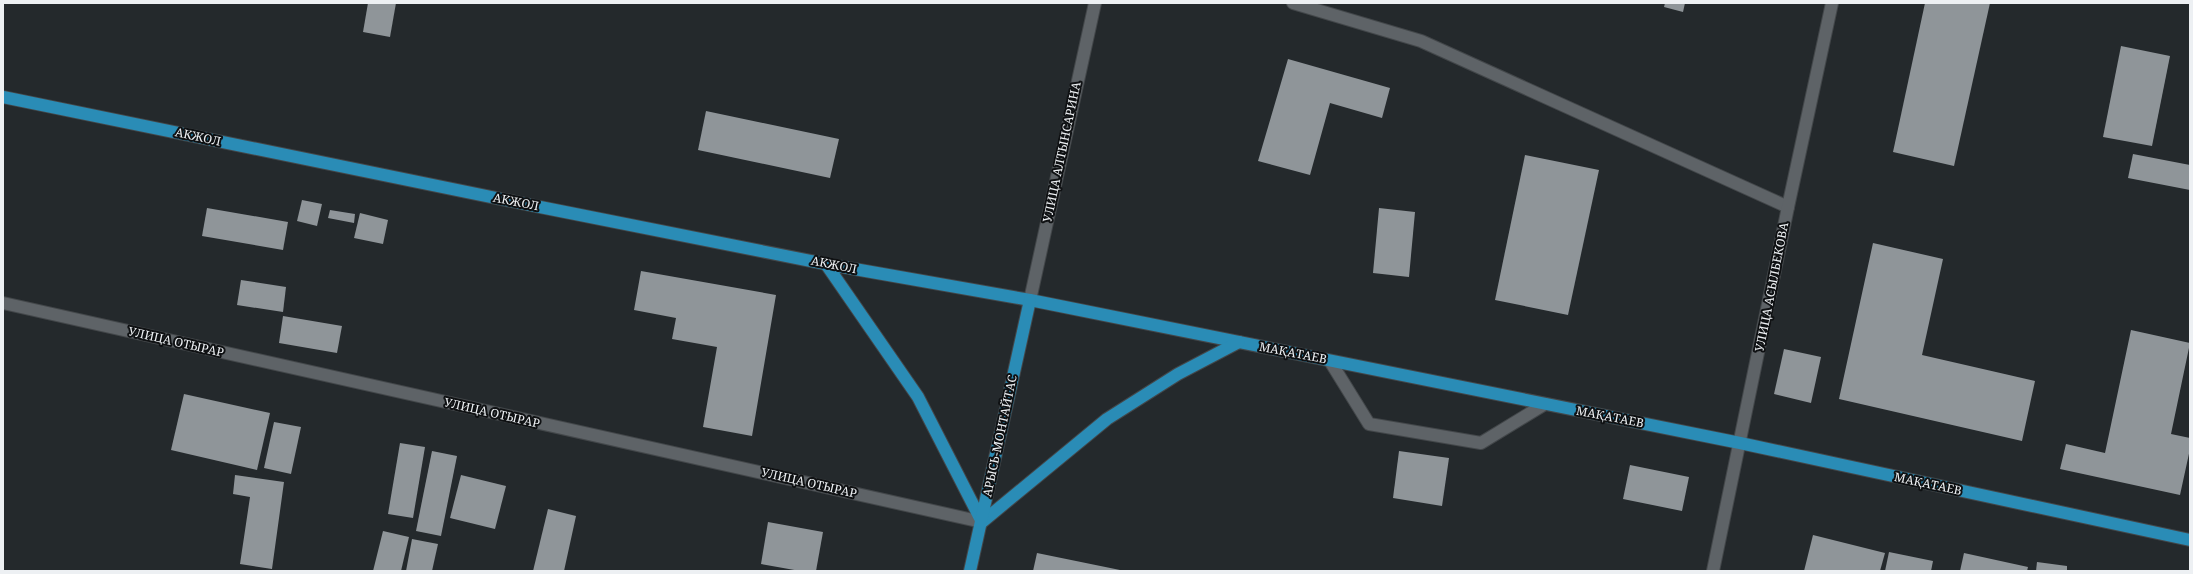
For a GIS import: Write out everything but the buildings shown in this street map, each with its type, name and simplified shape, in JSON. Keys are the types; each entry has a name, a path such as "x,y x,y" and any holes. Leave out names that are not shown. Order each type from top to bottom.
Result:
{"main road":[{"name":"АКЖОЛ","path":"3,98 826,264 1030,300"},
{"path":"826,264 918,397 982,522 1108,419 1178,374 1239,342"},
{"name":"МАҚАТАЕВ","path":"1030,300 1740,443 2190,540"},
{"name":"АРЫСЬ-МОНТАЙТАС","path":"970,571 1030,300"}],"street":[{"name":"УЛИЦА АЛТЫНСАРИНА","path":"1030,300 1095,3"},
{"path":"1293,3 1421,41 1788,207"},
{"name":"УЛИЦА АСЫЛБЕКОВА","path":"1713,571 1788,207 1832,3"},
{"name":"УЛИЦА ОТЫРАР","path":"3,303 982,522"},
{"path":"1330,361 1369,424 1481,443 1545,404"}]}
